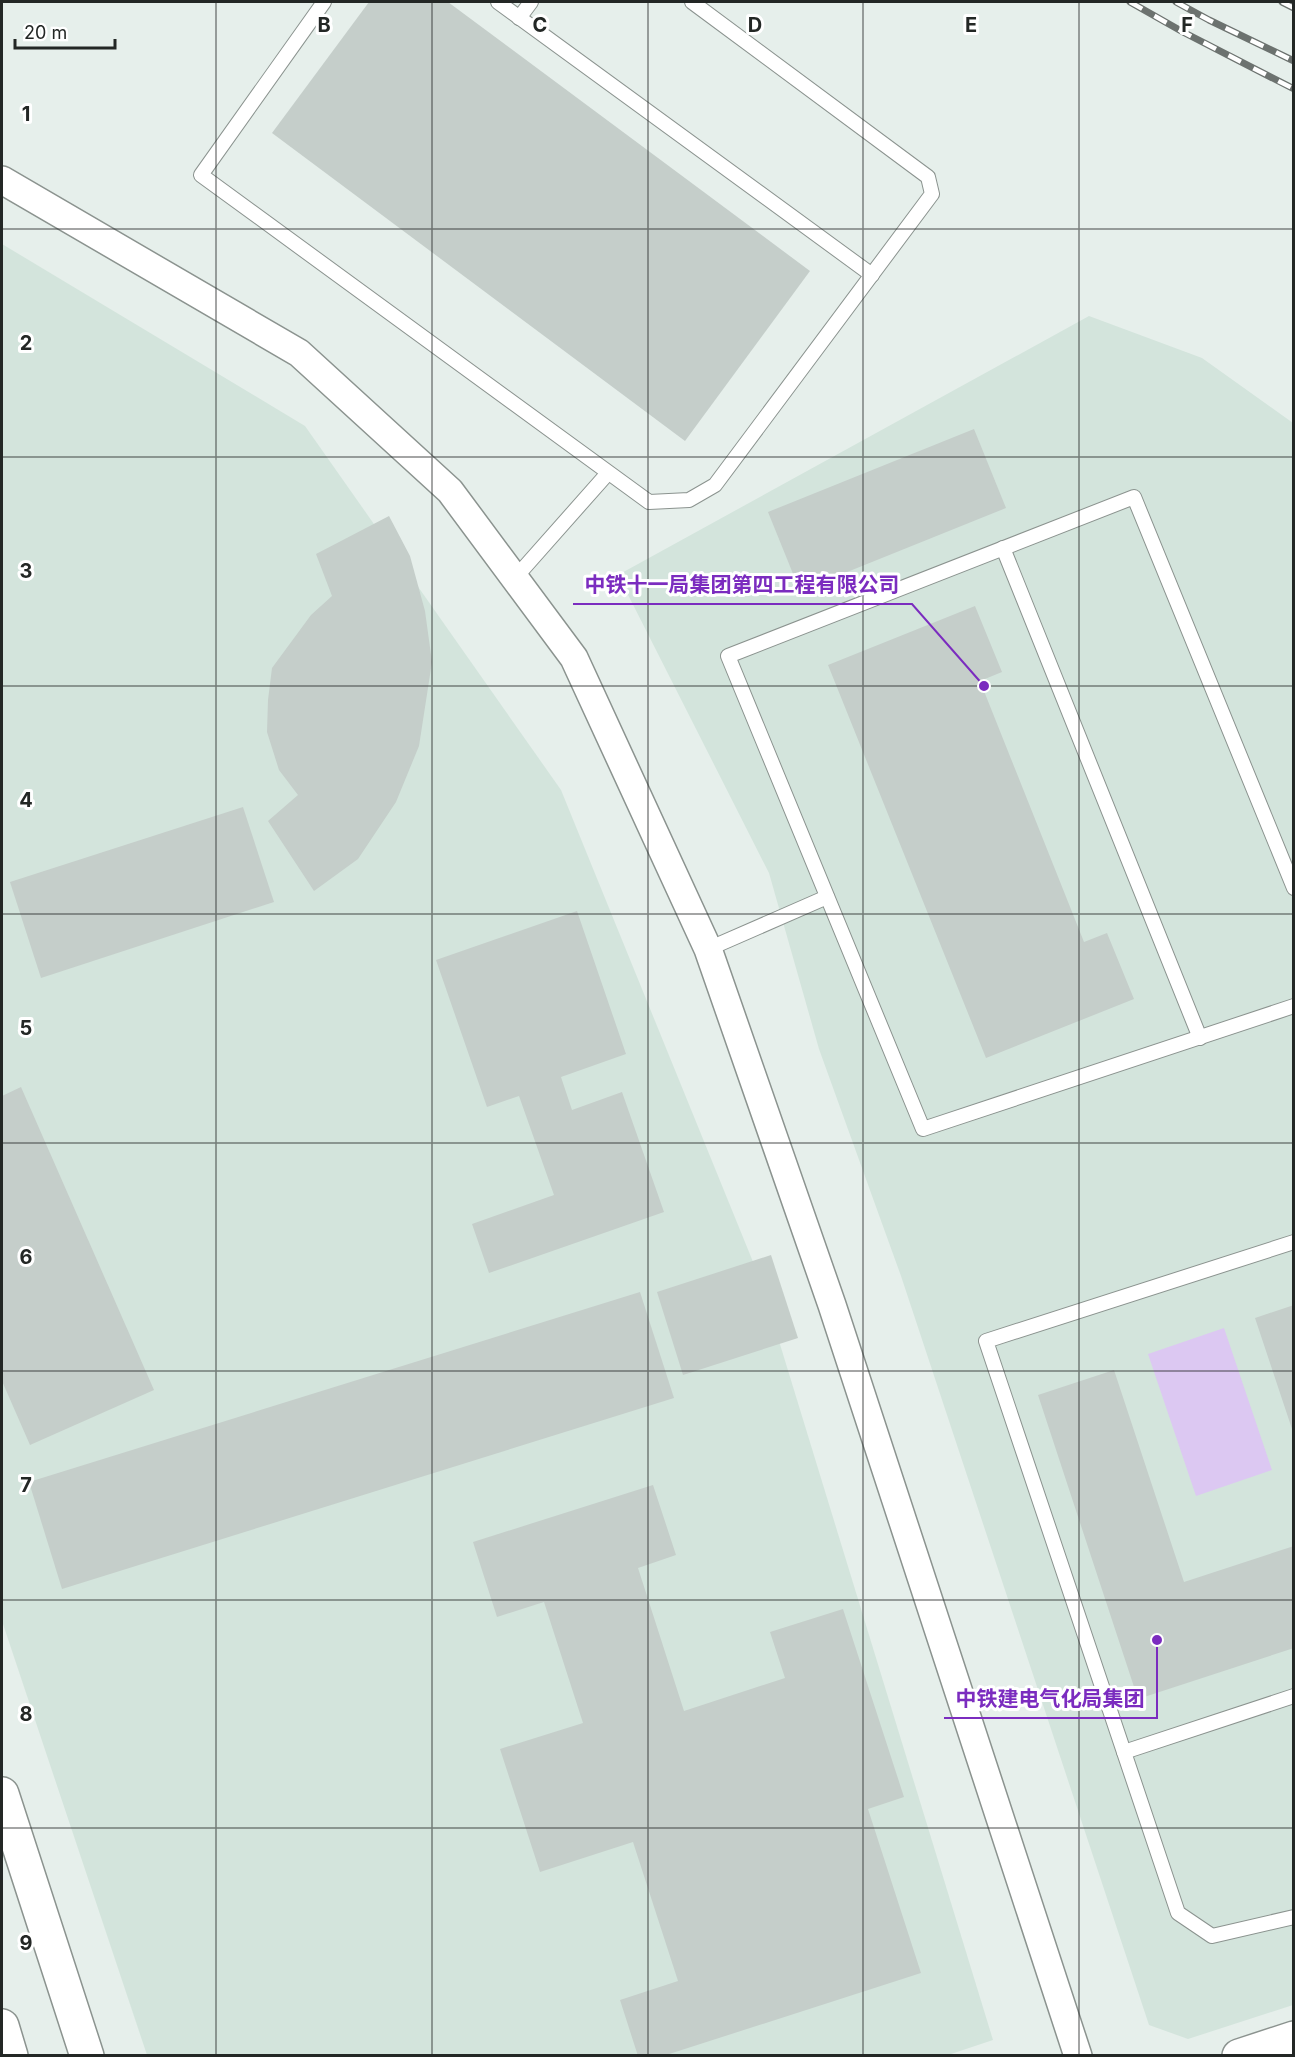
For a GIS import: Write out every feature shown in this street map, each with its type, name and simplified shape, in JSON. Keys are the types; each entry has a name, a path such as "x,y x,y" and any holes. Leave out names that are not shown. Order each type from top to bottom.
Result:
{"main road":[{"path":"2,1794 87,2055"},
{"path":"2,2026 11,2055"},
{"path":"1239,2055 1293,2038"}],"street":[{"path":"2,180 300,353 450,491 574,658 708,949 832,1305 1078,2055"}],"lane":[{"path":"324,2 201,175 649,502 689,500 715,485 932,194 928,177 692,2"},
{"path":"498,2 872,276"},
{"path":"519,18 531,2"},
{"path":"515,578 608,473"},
{"path":"1293,888 1134,497 728,656 922,1129 1293,1006"},
{"path":"1003,548 1200,1038"},
{"path":"708,949 827,897"},
{"path":"1293,1242 986,1341 1178,1913 1212,1936 1293,1917"},
{"path":"1124,1752 1293,1696"}],"shaded area":[{"path":"2,244 305,426 561,790 760,1279 993,2040 945,2056 147,2055 2,1621"},
{"path":"1089,316 1202,358 1293,423 1293,2005 1188,2039 1149,2025 901,1276 819,1049 769,873 618,575"},
{"path":"1224,1328 1272,1470 1196,1496 1148,1354"}],"building":[{"path":"369,2 448,2 810,271 685,441 272,133"},
{"path":"974,429 1006,508 800,591 768,512"},
{"path":"389,516 410,556 425,611 432,662 419,746 396,802 358,859 314,891 268,821 298,795 279,770 267,732 272,668 311,615 332,596 316,554"},
{"path":"975,606 1002,672 980,681 1084,942 1107,933 1134,999 986,1058 828,665"},
{"path":"243,807 274,902 41,978 10,882"},
{"path":"577,911 626,1054 561,1077 572,1110 622,1092 664,1212 489,1273 472,1224 554,1195 519,1096 487,1107 436,960"},
{"path":"21,1087 154,1390 30,1445 2,1381 2,1096"},
{"path":"771,1255 798,1338 683,1375 657,1292"},
{"path":"640,1292 674,1398 62,1589 29,1482"},
{"path":"1294,1305 1294,1432 1293,1432 1255,1318"},
{"path":"1114,1370 1184,1582 1294,1546 1294,1648 1138,1699 1038,1395"},
{"path":"653,1485 676,1555 638,1568 684,1711 785,1678 770,1632 843,1609 904,1797 868,1809 921,1973 663,2056 638,2056 620,2000 678,1981 633,1842 540,1872 500,1749 583,1723 544,1602 497,1617 473,1542"}],"railway":[{"path":"1130,2 1294,89"},
{"path":"1176,2 1294,61"},
{"path":"1282,2 1294,8"}],"place":[{"name":"中铁十一局集团第四工程有限公司","path":"984,686"},
{"name":"中铁建电气化局集团","path":"1157,1640"}]}
